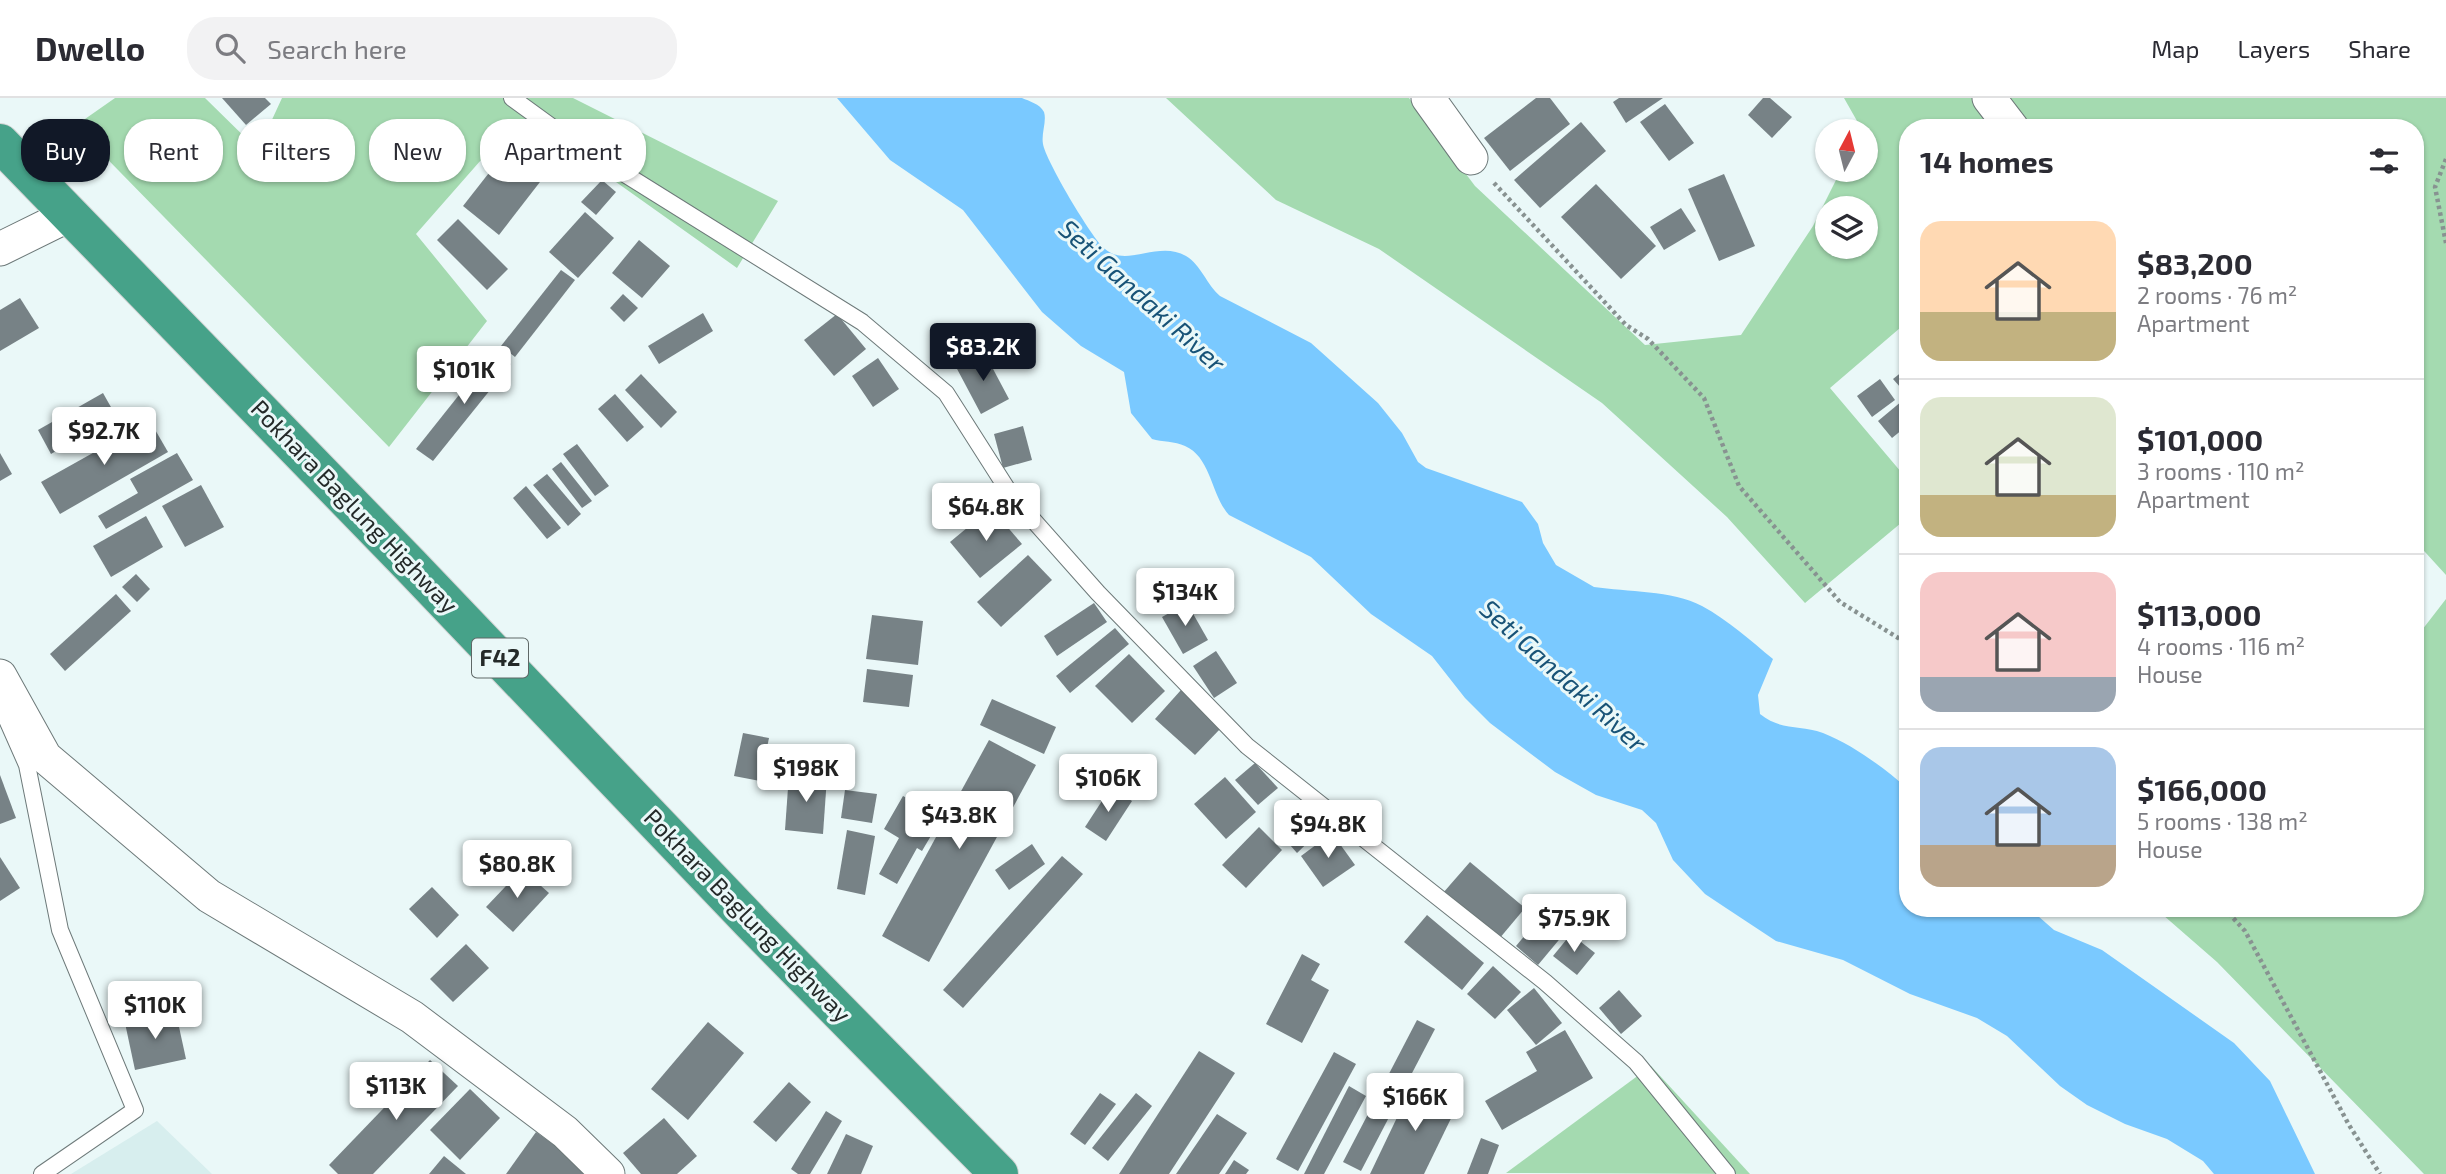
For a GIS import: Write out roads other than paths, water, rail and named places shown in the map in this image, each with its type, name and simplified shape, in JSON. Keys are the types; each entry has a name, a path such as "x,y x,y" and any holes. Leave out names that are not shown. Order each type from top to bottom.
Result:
{"highway":[{"name":"Pokhara Baglung Highway","path":"0,143 410,565 760,932 999,1174"}],"street":[{"path":"1428,98 1471,159"},
{"path":"1989,98 2005,119"},
{"path":"0,248 69,215"},
{"path":"0,676 45,757 209,896 412,1017 565,1132 607,1174"}],"lane":[{"path":"512,98 567,138 862,322 946,393 1011,495 1098,593 1247,746 1545,982 1636,1062 1727,1174"},
{"path":"0,704 27,765 60,930 135,1110 42,1174"}],"water":[{"name":"Seti Gandaki River","path":"837,98 1022,98 1037,105 1044,112 1043,144 1052,165 1080,215 1105,249 1123,256 1165,251 1186,256 1196,264 1220,296 1311,343 1378,403 1402,433 1418,462 1426,468 1522,502 1538,524 1543,543 1556,565 1594,587 1663,594 1702,606 1730,624 1773,659 1758,695 1760,714 1784,726 1815,730 1834,738 1867,757 1899,781 1899,917 2039,917 2054,930 2102,950 2234,1043 2270,1081 2315,1174 2214,1174 2203,1161 2167,1139 2125,1124 2087,1105 2060,1086 2007,1036 1977,1018 1910,994 1843,960 1776,941 1705,894 1673,860 1656,823 1642,810 1596,795 1555,772 1490,723 1465,698 1432,656 1371,614 1311,557 1229,515 1218,497 1206,467 1194,451 1181,444 1152,439 1131,413 1124,372 1081,346 1042,312 963,210 890,160"}]}
